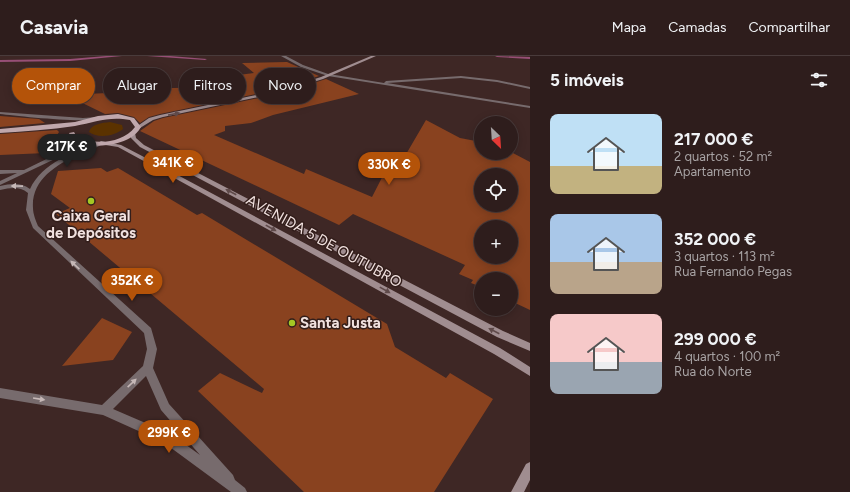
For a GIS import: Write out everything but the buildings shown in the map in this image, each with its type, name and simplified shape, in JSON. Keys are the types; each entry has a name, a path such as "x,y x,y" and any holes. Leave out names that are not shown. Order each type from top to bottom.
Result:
{"main road":[{"path":"19,129 48,127 60,128 72,133 74,138 79,141 87,143 119,141 133,134 138,127 151,119 264,96 329,75 367,57 374,56"},
{"path":"0,131 75,124 95,119 125,117 135,121 138,127"},
{"path":"72,133 79,125 95,119"},
{"name":"AVENIDA 5 DE OUTUBRO","path":"133,134 134,138 142,146 500,334 530,347"},
{"name":"AVENIDA 5 DE OUTUBRO","path":"101,143 119,146 142,158 497,351 530,372"},
{"path":"517,492 530,468"}],"street":[{"path":"283,56 302,66 329,75 530,107"},
{"path":"372,83 461,77 497,81 530,88"},
{"path":"0,113 95,119"},
{"path":"0,183 66,151 79,141"},
{"path":"101,143 71,155 46,170 36,181 31,193 28,205 29,215 35,227 148,331 152,349 148,368 165,407 240,491"},
{"path":"0,172 26,170"},
{"path":"0,188 17,185 24,186 31,193"},
{"path":"104,410 148,368"},
{"path":"0,393 104,410 167,438 240,491"}],"shaded area":[{"path":"110,122 122,125 123,129 106,136 89,132 92,127 100,123"}],"waterway":[{"path":"0,61 70,60 120,56"},
{"path":"149,56 205,59"},
{"path":"497,56 530,58"}],"place":[{"name":"Caixa Geral de Depósitos","path":"91,201"},
{"name":"Santa Justa","path":"292,323"}]}
